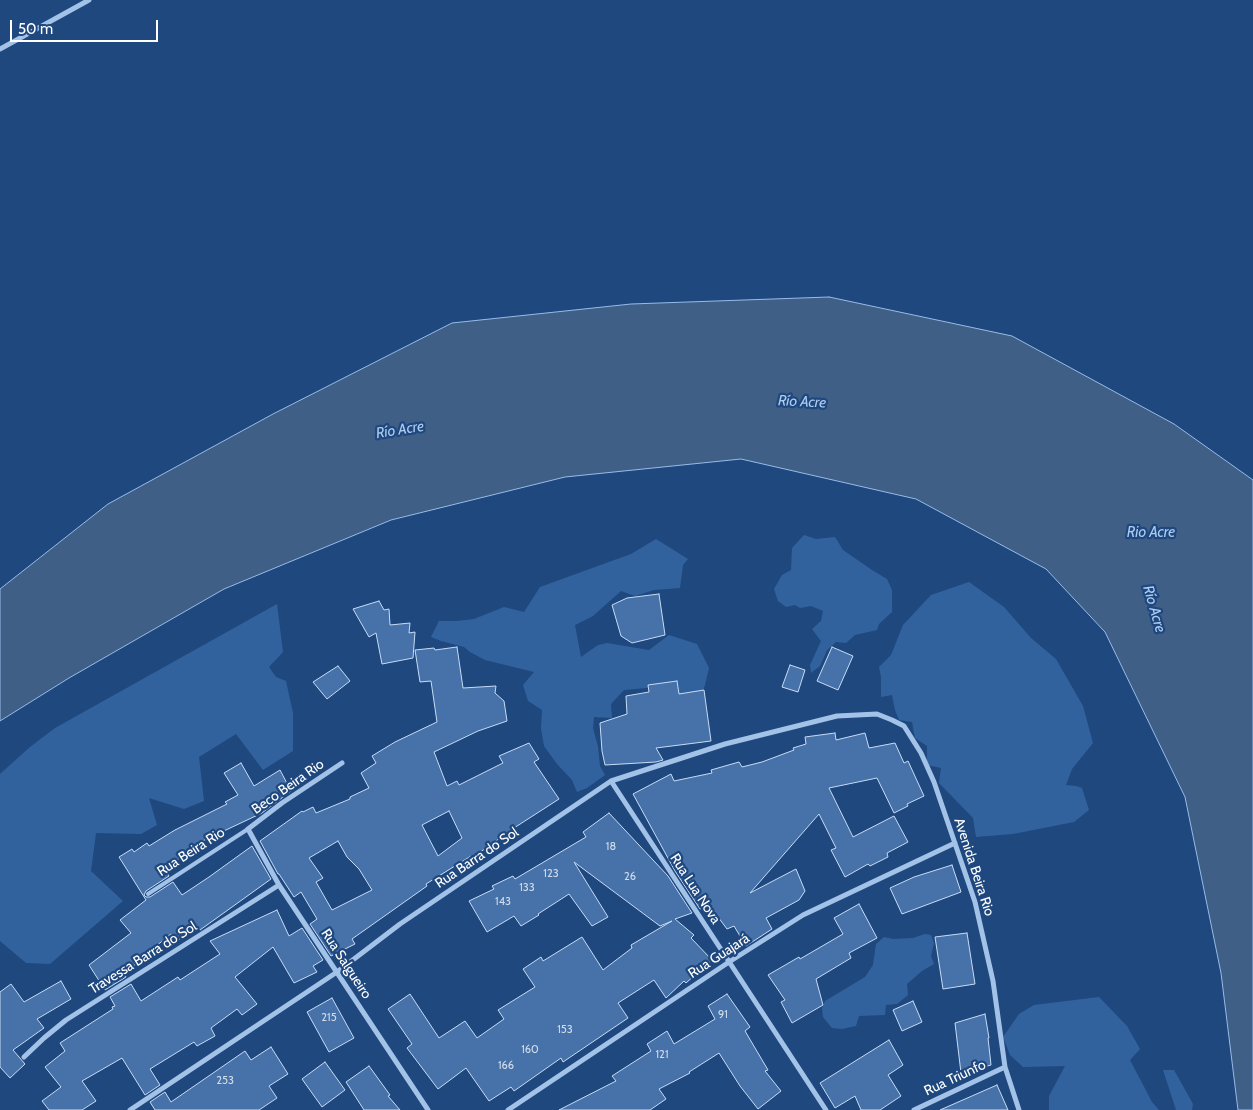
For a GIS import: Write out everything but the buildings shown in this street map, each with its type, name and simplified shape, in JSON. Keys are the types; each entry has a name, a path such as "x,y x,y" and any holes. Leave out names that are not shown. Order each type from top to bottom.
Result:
{"street":[{"path":"0,49 89,0"},
{"name":"Rua Barra do Sol","path":"130,1110 337,972 400,924 611,781 725,744 837,716 877,714"},
{"name":"Avenida Beira Rio","path":"877,714 904,726 921,753 934,782 977,911 992,981 1006,1067 1019,1110"},
{"name":"Beco Beira Rio","path":"248,829 282,803 342,763"},
{"name":"Rua Lua Nova","path":"611,781 826,1110"},
{"name":"Rua Salgueiro","path":"248,829 279,885 428,1110"},
{"name":"Rua Guajará","path":"508,1110 729,962 803,915 955,843"},
{"name":"Travessa Barra do Sol","path":"24,1057 66,1020 279,885"},
{"name":"Rua Triunfo","path":"914,1110 1006,1067"}],"lane":[{"name":"Rua Beira Rio","path":"148,894 248,829"}],"shaded area":[{"path":"804,535 816,539 835,537 843,550 887,579 892,590 892,612 879,624 877,630 855,635 846,643 836,642 827,650 820,666 811,673 810,665 821,641 812,629 821,621 823,611 811,606 800,608 795,605 786,607 778,601 774,589 782,575 791,570 792,548"},
{"path":"656,539 688,559 683,565 680,588 654,590 635,596 621,591 593,616 575,625 581,657 598,645 607,643 649,650 669,635 697,644 709,668 705,685 701,696 679,702 658,687 624,690 611,704 612,718 594,717 593,728 600,766 605,775 587,788 577,792 572,780 544,746 541,729 542,710 528,701 523,685 534,672 485,660 464,647 431,637 439,621 474,619 504,607 524,612 540,587 631,554"},
{"path":"969,582 1004,607 1031,638 1056,659 1083,706 1093,743 1072,769 1066,785 1082,788 1089,810 1074,822 1013,834 976,837 973,818 939,783 941,768 927,765 927,746 915,738 912,722 899,720 892,695 881,697 879,667 891,655 903,625 931,595"},
{"path":"277,604 283,652 269,667 276,677 286,681 293,713 293,751 263,770 236,734 199,757 204,801 184,809 149,798 157,825 141,834 96,833 91,871 123,901 50,964 26,963 0,941 0,774 55,728"},
{"path":"925,934 931,935 934,943 931,956 934,964 922,971 907,984 908,995 897,1004 886,1005 885,1015 859,1016 856,1026 842,1029 832,1028 823,1017 822,1008 825,1001 865,977 873,965 876,944 884,937 893,939 913,938"},
{"path":"1099,997 1127,1026 1140,1049 1130,1060 1152,1102 1159,1110 1049,1110 1049,1096 1065,1066 1023,1067 1010,1055 1003,1037 1019,1014 1034,1005"},
{"path":"1163,1070 1174,1070 1193,1104 1192,1110 1176,1110"}],"water":[{"name":"Rio Acre","path":"829,297 1012,336 1174,424 1253,480 1253,1110 1238,1110 1221,973 1185,797 1105,632 1046,569 916,499 741,459 565,477 391,520 224,589 69,678 0,721 0,589 108,504 273,414 452,323 631,304"}],"water label":[{"name":"Río Acre","path":"802,402"},
{"name":"Río Acre","path":"400,430"},
{"name":"Río Acre","path":"1154,609"}]}
